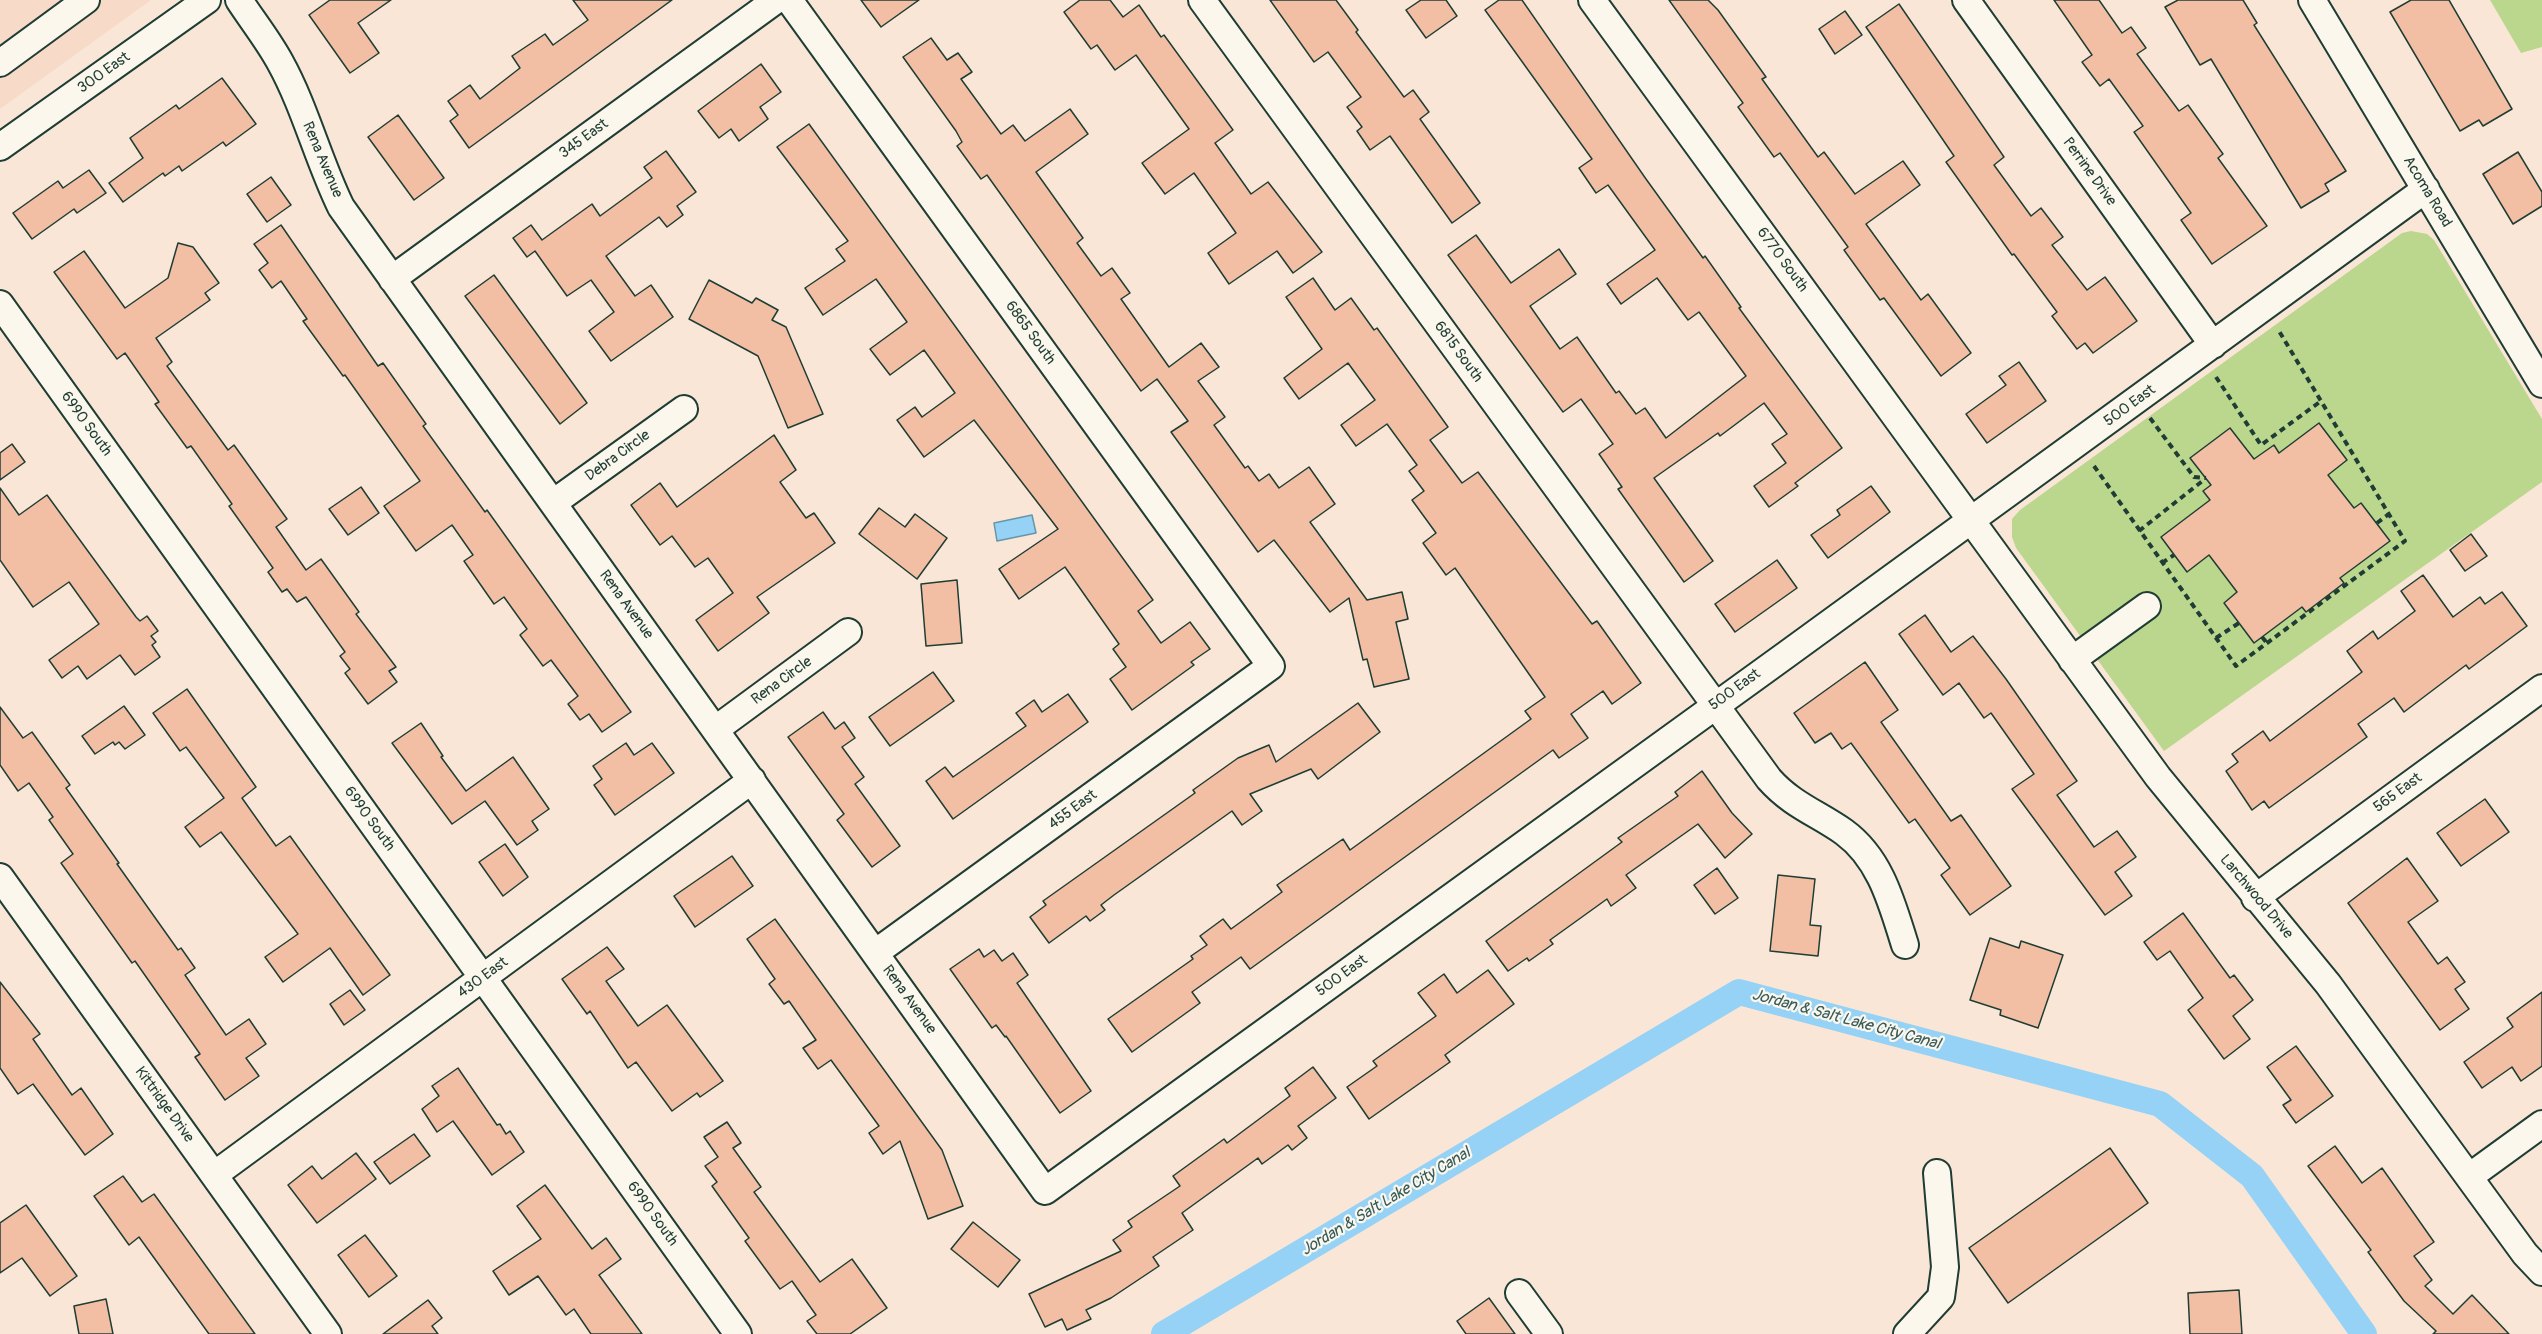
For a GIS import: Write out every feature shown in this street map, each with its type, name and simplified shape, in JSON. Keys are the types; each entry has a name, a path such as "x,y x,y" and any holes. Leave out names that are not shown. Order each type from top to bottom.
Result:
{"street":[{"path":"0,63 86,0"},
{"name":"300 East","path":"0,147 207,0"},
{"name":"Rena Avenue","path":"239,0 280,62 294,92 324,172 341,207 1045,1191"},
{"name":"345 East","path":"392,279 776,0"},
{"name":"6865 South","path":"789,0 1272,666"},
{"name":"6815 South","path":"1202,0 1714,705 1782,794 1846,833 1877,868 1889,892 1905,945"},
{"name":"6770 South","path":"1592,0 1971,521"},
{"name":"Perrine Drive","path":"1966,0 2213,345"},
{"name":"Acoma Road","path":"2312,0 2542,384"},
{"name":"500 East","path":"1045,1191 2426,189"},
{"name":"6990 South","path":"0,304 738,1334"},
{"name":"Debra Circle","path":"553,503 684,409"},
{"name":"Larchwood Drive","path":"1971,521 2180,806 2335,993 2524,1254 2542,1272"},
{"path":"2072,660 2147,606"},
{"name":"Rena Circle","path":"716,729 849,632"},
{"name":"455 East","path":"875,953 1272,666"},
{"name":"565 East","path":"2254,898 2542,688"},
{"name":"430 East","path":"214,1175 752,780"},
{"name":"Kittridge Drive","path":"0,877 328,1334"},
{"path":"2469,1178 2542,1124"},
{"path":"1907,1334 1941,1297 1944,1266 1937,1173"},
{"path":"1519,1293 1549,1334"}],"path":[{"path":"2094,466 2236,666 2405,541 2279,331"},
{"path":"2216,377 2261,445 2321,401"},
{"path":"2139,531 2206,478 2194,477 2150,418"},
{"path":"2376,523 2389,514"},
{"path":"2162,562 2174,555"},
{"path":"2216,638 2239,623"},
{"path":"2262,637 2267,643"}],"shaded area":[{"path":"0,0 151,0 0,109"}],"green space":[{"path":"2490,0 2542,0 2542,47 2521,53"},
{"path":"2411,231 2427,234 2434,240 2542,419 2542,482 2164,751 2016,548 2012,537 2012,519 2020,510 2402,233"}],"water":[{"path":"1032,515 1036,533 997,541 994,523"}],"building":[{"path":"330,0 391,0 358,23 379,53 350,73 309,15"},
{"path":"573,0 672,0 469,148 450,121 458,115 448,101 470,85 480,99 520,68 512,56 545,34 553,45 588,20"},
{"path":"861,0 919,0 881,27"},
{"path":"1080,0 1110,0 1123,17 1139,5 1161,37 1164,35 1233,130 1215,143 1251,194 1268,182 1322,252 1293,273 1277,251 1229,284 1208,253 1236,233 1194,173 1165,194 1142,163 1189,129 1136,55 1115,70 1097,45 1091,49 1064,12"},
{"path":"1270,0 1336,0 1358,30 1356,32 1404,97 1413,90 1429,112 1420,119 1480,203 1452,223 1390,136 1370,150 1357,131 1362,127 1347,107 1361,97 1328,52 1314,62"},
{"path":"1421,0 1446,0 1457,16 1426,38 1406,10"},
{"path":"1499,0 1522,0 1646,179 1703,258 1705,256 1741,307 1739,308 1842,448 1795,483 1798,486 1769,507 1754,486 1786,463 1772,444 1787,434 1764,403 1720,436 1718,433 1654,478 1713,561 1684,582 1618,489 1622,487 1599,454 1613,444 1581,399 1563,412 1448,255 1476,235 1511,283 1559,249 1576,274 1530,306 1560,349 1577,337 1616,393 1619,391 1636,414 1645,408 1666,438 1746,376 1699,312 1688,320 1657,278 1621,304 1607,284 1655,250 1608,185 1596,193 1579,168 1592,159 1485,10"},
{"path":"1669,0 1708,0 1718,10 1766,77 1762,79 1818,157 1824,152 1855,194 1903,161 1920,185 1866,224 1921,300 1928,294 1971,353 1941,376 1884,298 1880,300 1844,250 1848,247 1780,153 1774,157 1738,107 1743,103"},
{"path":"2054,0 2099,0 2122,33 2131,27 2146,48 2137,54 2179,111 2188,105 2223,154 2218,158 2267,226 2212,264 2181,220 2191,213 2134,132 2143,126 2109,79 2100,86 2082,62 2092,55"},
{"path":"2178,0 2243,0 2257,23 2254,25 2346,171 2325,184 2329,191 2301,208 2211,59 2200,65 2165,7"},
{"path":"2411,0 2449,0 2512,109 2483,126 2479,120 2460,131 2390,12"},
{"path":"1899,4 2004,157 1994,165 2031,216 2041,208 2063,237 2052,245 2087,290 2105,277 2137,321 2093,353 2085,343 2077,349 2052,316 2057,312 2014,254 2012,255 1946,162 1954,156 1866,27"},
{"path":"1845,11 1862,35 1835,54 1819,29"},
{"path":"931,38 947,60 958,53 972,72 961,79 1001,134 1013,125 1025,141 1070,109 1088,134 1036,172 1083,238 1077,243 1101,276 1112,268 1130,293 1121,299 1169,367 1201,343 1219,367 1198,381 1225,417 1214,425 1245,468 1248,466 1259,481 1269,474 1279,488 1309,467 1335,504 1310,522 1367,600 1402,592 1408,619 1396,622 1409,679 1374,687 1367,659 1363,660 1349,598 1330,612 1274,540 1258,552 1171,432 1188,421 1157,379 1141,391 987,175 981,179 957,146 962,142 956,131 903,57"},
{"path":"761,64 781,92 760,107 768,119 739,141 731,129 719,138 698,111"},
{"path":"222,78 256,124 226,146 223,142 182,171 179,166 165,176 163,173 123,202 109,183 143,158 130,138 176,105 179,109"},
{"path":"398,115 444,178 414,200 368,137"},
{"path":"809,124 1153,600 1138,611 1161,643 1190,622 1210,649 1191,662 1194,665 1132,710 1110,679 1126,667 1113,649 1119,644 1065,567 1019,599 999,569 1058,529 974,420 924,457 897,420 915,407 922,417 955,393 924,350 890,375 870,349 907,322 876,279 823,315 805,288 845,261 836,249 848,241 777,147"},
{"path":"666,151 696,192 677,206 683,215 667,227 659,217 606,256 635,296 651,285 673,317 611,361 589,331 614,312 591,280 567,296 535,251 527,257 513,238 531,225 542,240 592,204 600,216 652,178 644,167"},
{"path":"2518,152 2542,192 2542,206 2513,224 2483,174"},
{"path":"89,170 106,193 77,213 74,209 32,239 13,213 58,181 63,188"},
{"path":"271,177 291,205 267,222 247,194"},
{"path":"281,225 378,366 383,363 426,424 423,426 485,512 487,510 631,712 602,732 589,714 580,720 568,704 578,696 551,660 543,666 520,635 527,629 504,597 494,604 464,561 473,555 452,525 416,551 384,506 420,481 345,375 343,376 303,321 307,319 281,281 272,288 259,270 268,263 254,244"},
{"path":"178,243 193,247 219,283 205,293 210,300 156,338 172,362 167,366 228,450 234,445 287,519 276,527 306,570 321,559 359,612 356,614 396,667 389,671 397,682 368,704 345,673 350,669 340,656 345,652 306,597 297,602 287,589 282,592 268,572 273,568 229,506 232,504 191,446 187,448 155,404 159,402 125,353 117,359 54,272 84,251 125,308 168,278"},
{"path":"494,275 587,403 560,424 465,296"},
{"path":"1313,278 1335,310 1351,298 1374,330 1377,328 1448,427 1430,440 1462,483 1478,472 1592,624 1597,621 1641,683 1612,704 1603,691 1571,714 1588,738 1559,758 1553,750 1250,969 1241,957 1192,992 1200,1003 1132,1052 1108,1019 1193,959 1191,956 1207,945 1200,936 1223,919 1231,929 1282,892 1277,885 1343,839 1350,850 1531,719 1525,711 1545,697 1455,568 1446,575 1423,543 1436,533 1412,500 1424,491 1409,471 1417,465 1387,424 1356,446 1341,425 1375,400 1348,363 1299,399 1284,378 1322,349 1286,297"},
{"path":"709,280 752,303 756,298 778,310 772,320 786,327 823,414 788,428 758,356 689,319"},
{"path":"2019,362 2046,401 1987,443 1966,414 2006,385 1999,376"},
{"path":"2319,423 2347,460 2328,475 2354,508 2361,503 2390,541 2340,578 2344,583 2306,612 2302,607 2254,643 2224,603 2237,592 2209,555 2187,572 2161,537 2210,500 2203,491 2211,485 2190,458 2230,428 2254,459 2274,445 2279,453"},
{"path":"774,435 796,470 780,482 806,518 814,513 835,543 757,597 769,613 718,651 696,620 733,593 708,558 695,567 672,536 660,545 631,505 660,483 677,507"},
{"path":"12,444 25,462 0,480 0,453"},
{"path":"1871,486 1890,512 1828,558 1811,535 1840,515 1837,510"},
{"path":"361,487 379,513 348,535 329,509"},
{"path":"0,488 19,515 47,495 136,617 140,621 147,616 158,631 151,636 156,642 152,645 160,657 135,675 120,655 87,679 78,666 62,678 49,660 99,624 69,582 33,607 0,560"},
{"path":"879,508 905,527 915,514 947,538 917,579 859,534"},
{"path":"2471,534 2487,556 2465,571 2450,550"},
{"path":"1777,560 1797,588 1735,632 1715,604"},
{"path":"2423,575 2453,617 2480,597 2485,604 2502,592 2527,626 2469,669 2466,665 2404,712 2394,698 2358,724 2367,737 2269,808 2264,801 2252,810 2226,771 2238,762 2232,754 2263,731 2270,741 2362,672 2347,651 2373,631 2378,639 2415,611 2401,591"},
{"path":"957,580 962,643 926,646 921,584"},
{"path":"1925,615 1951,652 1973,636 2006,679 2077,781 2057,795 2094,847 2117,831 2136,857 2115,872 2132,896 2105,915 2012,789 2034,774 1991,713 1984,718 1959,683 1943,695 1899,634"},
{"path":"1865,662 1898,710 1881,722 1951,821 1961,815 2011,886 1970,915 1941,875 1950,868 1915,819 1909,823 1851,743 1842,749 1831,733 1815,743 1794,713"},
{"path":"933,672 954,701 890,746 869,717"},
{"path":"187,689 256,787 242,798 276,846 290,836 390,975 363,995 330,948 283,982 265,957 298,934 221,832 200,847 185,827 224,798 186,747 180,751 153,713"},
{"path":"1068,694 1088,722 953,819 926,781 945,767 953,777 1026,726 1016,713 1034,700 1042,712"},
{"path":"1358,703 1380,732 1318,779 1311,769 1250,794 1262,811 1242,825 1232,811 1101,905 1105,910 1090,921 1086,916 1049,943 1030,917 1046,905 1043,901 1195,793 1193,790 1238,758 1269,745 1276,762"},
{"path":"124,706 145,735 125,749 119,742 115,745 113,742 95,754 82,736"},
{"path":"0,707 23,738 32,732 70,785 66,788 119,863 117,864 178,950 181,948 195,968 185,975 226,1035 249,1019 266,1044 246,1058 259,1076 225,1100 195,1057 200,1054 135,961 132,963 61,863 73,854 49,820 53,817 29,783 18,791 0,765"},
{"path":"823,712 835,729 844,722 855,738 842,747 864,777 855,784 900,846 872,867 837,820 844,814 788,737"},
{"path":"421,723 443,756 441,757 466,791 513,757 549,809 532,821 538,830 517,845 485,801 452,824 392,743"},
{"path":"626,743 634,755 652,743 674,773 615,815 594,785 602,779 593,766"},
{"path":"1702,771 1732,813 1752,834 1725,858 1698,824 1626,875 1636,888 1611,906 1607,899 1550,940 1553,944 1529,961 1527,958 1508,971 1486,941 1622,842 1618,838 1678,796 1675,792"},
{"path":"2485,799 2509,832 2461,866 2437,833"},
{"path":"505,844 528,877 503,896 479,862"},
{"path":"732,856 753,886 695,927 674,896"},
{"path":"2407,858 2438,901 2408,922 2438,964 2447,957 2465,982 2455,989 2469,1009 2440,1030 2348,903"},
{"path":"1717,868 1738,898 1715,914 1694,885"},
{"path":"1778,875 1815,879 1810,925 1821,926 1818,956 1770,951"},
{"path":"2183,913 2230,978 2234,975 2253,1000 2233,1016 2250,1039 2224,1059 2188,1010 2203,998 2170,951 2157,960 2144,942"},
{"path":"775,919 942,1150 963,1206 928,1219 900,1141 883,1154 869,1133 879,1126 831,1060 818,1069 803,1048 816,1040 789,1001 784,1004 769,984 775,979 747,939"},
{"path":"1990,938 2019,948 2021,941 2063,955 2038,1028 2000,1015 2001,1010 1970,1000"},
{"path":"607,947 624,969 606,981 638,1026 667,1005 723,1081 700,1097 697,1093 672,1111 636,1062 628,1068 590,1011 587,1014 562,979"},
{"path":"979,949 984,957 994,950 1002,961 1013,953 1028,975 1017,983 1091,1091 1060,1113 1006,1036 996,1025 992,1028 950,969"},
{"path":"1488,970 1514,1004 1445,1055 1450,1062 1369,1119 1347,1087 1377,1066 1373,1061 1436,1016 1418,993 1444,974 1457,993"},
{"path":"0,982 40,1034 33,1039 72,1095 81,1088 113,1134 85,1155 33,1084 18,1094 0,1068"},
{"path":"350,990 365,1010 344,1025 330,1004"},
{"path":"2542,992 2542,1066 2521,1081 2512,1067 2482,1088 2464,1062 2513,1027 2507,1018"},
{"path":"2296,1046 2333,1096 2296,1123 2283,1105 2291,1100 2267,1067"},
{"path":"1313,1067 1336,1098 1298,1126 1307,1138 1292,1150 1288,1145 1262,1164 1258,1158 1182,1213 1193,1230 1153,1257 1159,1266 1111,1298 1086,1310 1091,1319 1067,1330 1062,1319 1045,1327 1029,1294 1121,1251 1113,1240 1132,1227 1128,1221 1180,1186 1173,1176 1224,1139 1227,1143 1290,1096 1285,1088"},
{"path":"458,1068 497,1125 500,1124 506,1134 510,1131 524,1152 492,1175 453,1121 437,1132 422,1109 439,1096 432,1086"},
{"path":"727,1122 741,1143 733,1148 761,1187 754,1192 820,1282 852,1259 887,1308 850,1334 817,1334 807,1321 816,1315 792,1281 780,1289 745,1241 749,1238 712,1186 717,1182 705,1166 718,1157 704,1137"},
{"path":"414,1134 430,1156 390,1184 374,1162"},
{"path":"2335,1146 2362,1183 2382,1168 2434,1242 2414,1256 2432,1280 2425,1286 2453,1314 2472,1295 2509,1334 2433,1334 2436,1331 2404,1301 2368,1252 2371,1250 2308,1166"},
{"path":"2110,1148 2148,1203 2008,1303 1969,1248"},
{"path":"356,1153 376,1179 317,1223 288,1185 312,1166 322,1179"},
{"path":"123,1176 142,1202 154,1194 255,1334 209,1334 139,1237 129,1245 94,1196"},
{"path":"545,1185 592,1249 606,1238 621,1259 599,1275 642,1334 591,1334 574,1309 566,1315 538,1276 509,1295 493,1271 541,1239 517,1206"},
{"path":"26,1205 77,1276 50,1296 22,1258 0,1273 0,1223"},
{"path":"973,1222 1020,1260 998,1287 951,1249"},
{"path":"365,1235 397,1276 369,1297 338,1255"},
{"path":"2239,1290 2242,1334 2190,1334 2188,1293"},
{"path":"1489,1298 1515,1334 1466,1334 1457,1321"},
{"path":"106,1299 113,1334 79,1334 74,1306"},
{"path":"428,1300 442,1318 432,1326 438,1334 383,1334"}],"waterway":[{"name":"Jordan & Salt Lake City Canal","path":"1164,1334 1739,992 2160,1104 2252,1176 2364,1334"}]}
